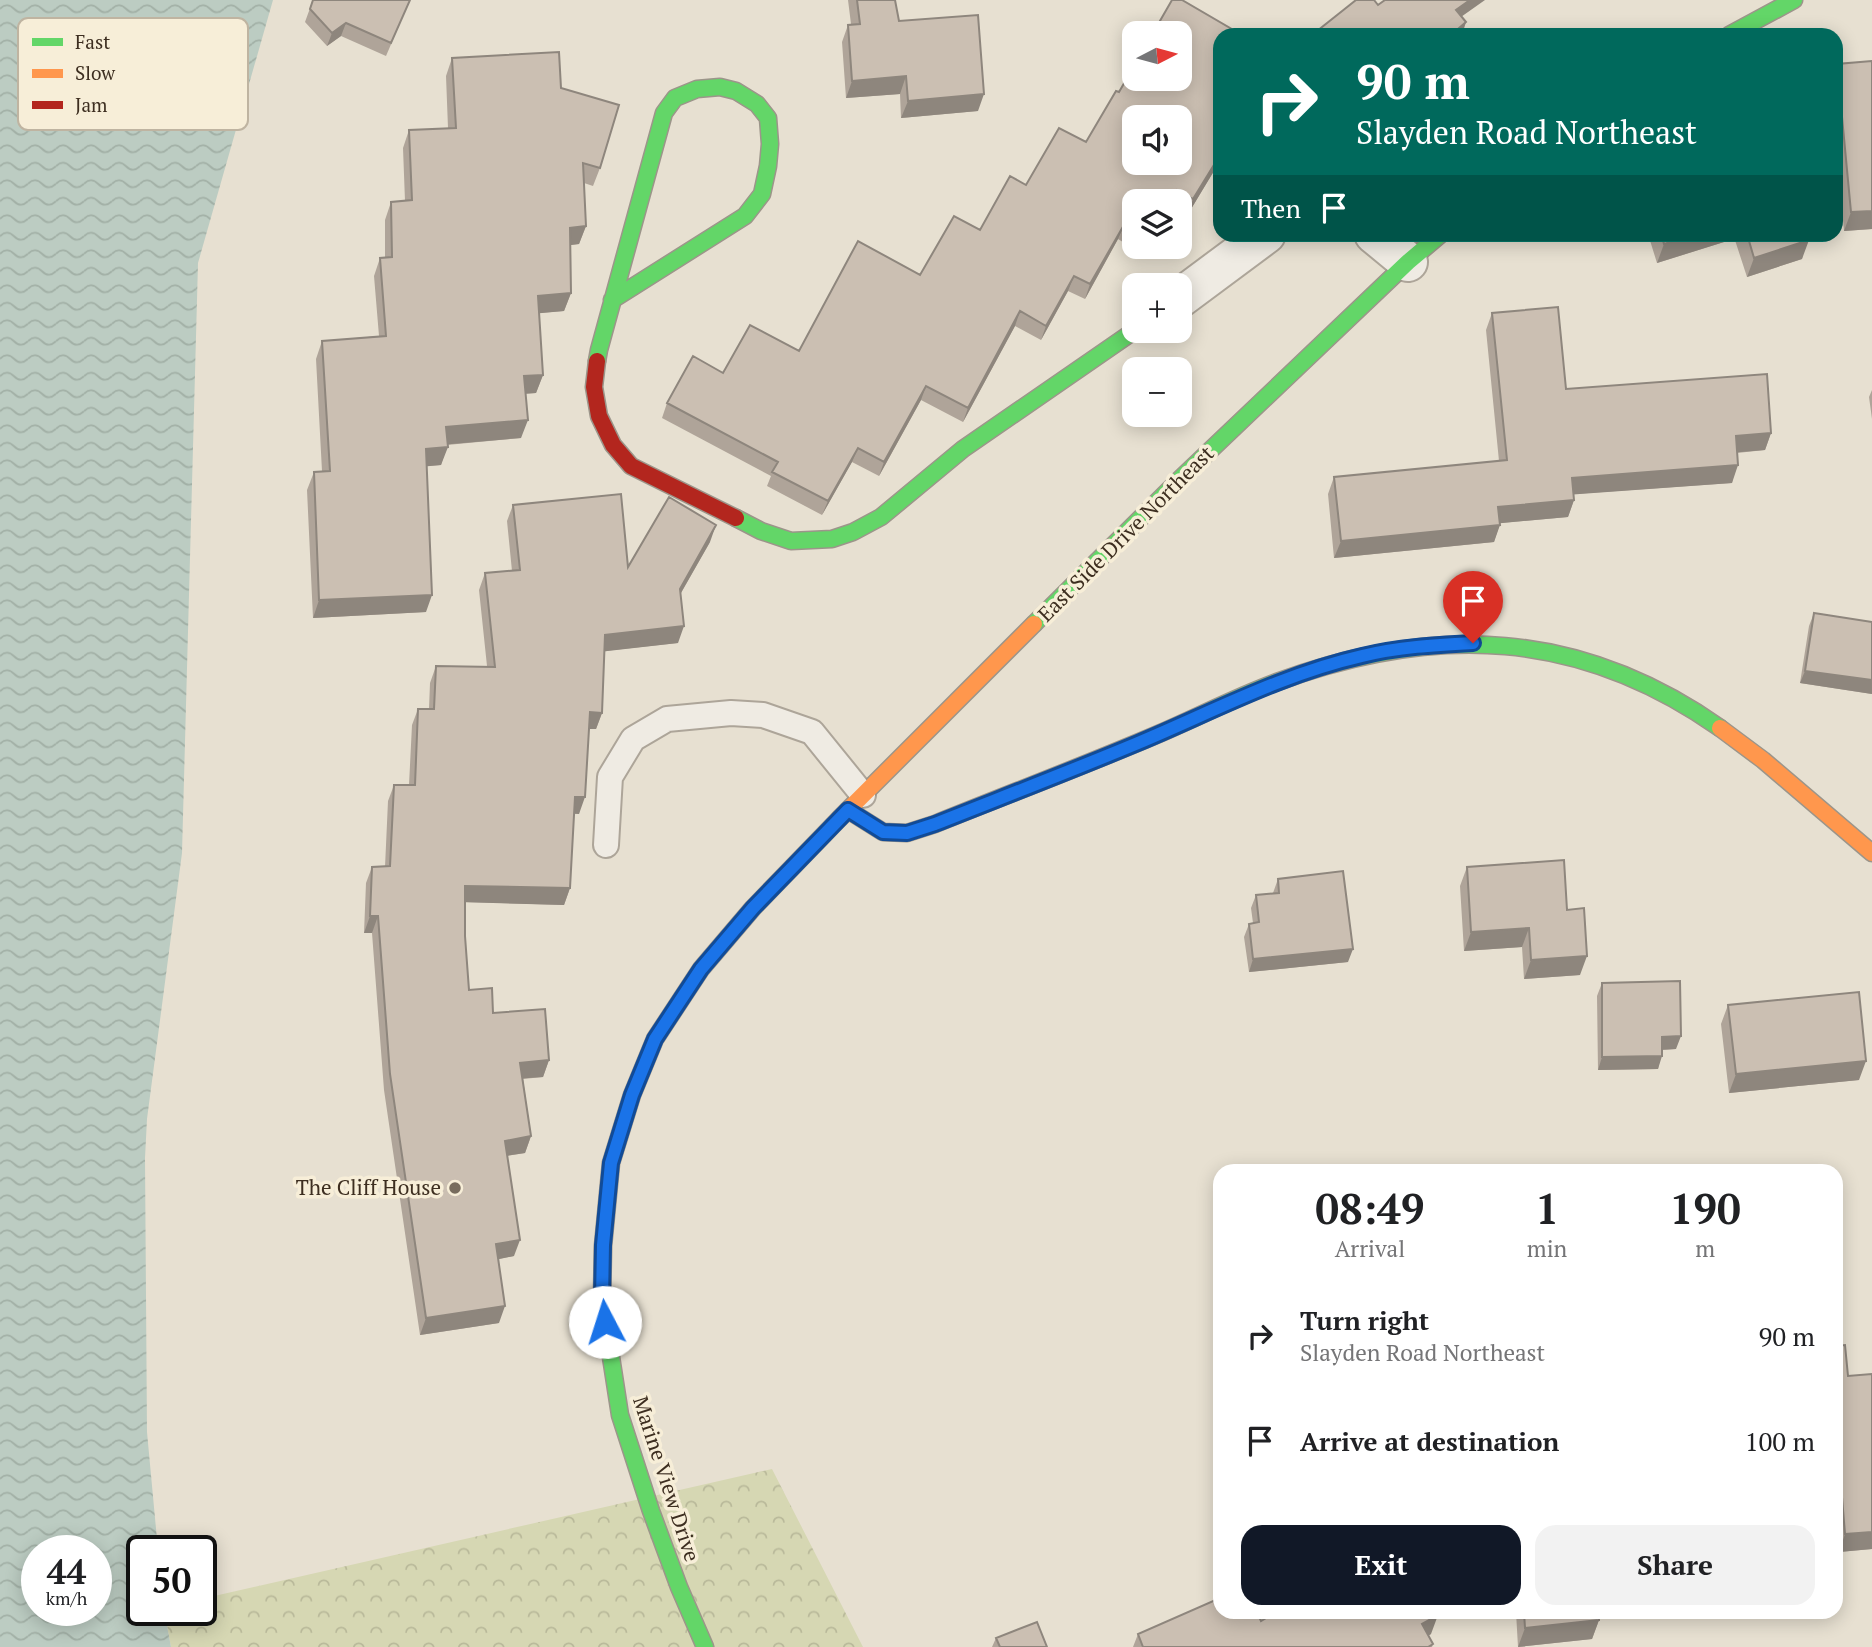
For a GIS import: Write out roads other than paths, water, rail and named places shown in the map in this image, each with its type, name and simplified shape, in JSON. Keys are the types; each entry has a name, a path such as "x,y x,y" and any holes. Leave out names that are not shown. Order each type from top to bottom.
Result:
{"street":[{"path":"1740,28 1794,0"},
{"path":"612,300 745,216 762,194 771,144 768,118 757,104 736,91 720,87 697,89 675,98 664,113 612,300 599,350 594,387 599,416 613,445 631,466 761,531 791,541 832,539 853,532 881,517 963,449 1122,339"},
{"path":"1192,289 1255,242"},
{"path":"1384,242 1408,262"},
{"name":"East Side Drive Northeast","path":"856,802 1178,481 1432,242"},
{"path":"856,802 883,832 907,833 1137,743 1275,683 1361,656 1436,644 1473,643 1549,652 1644,683 1705,716 1739,741 1872,853"},
{"name":"Marine View Drive","path":"705,1647 665,1549 620,1415 602,1299 603,1245 611,1163 632,1095 655,1039 701,969 753,908 856,802"}],"lane":[{"path":"606,845 610,777 633,739 667,719 731,713 763,715 812,732 856,802"}],"water":[{"path":"0,0 273,0 248,88 248,18 18,18 18,130 236,130 198,263 182,853 147,1119 147,1432 157,1535 126,1535 126,1626 167,1626 171,1647 0,1647"}],"place":[{"name":"The Cliff House","path":"455,1188"}]}
